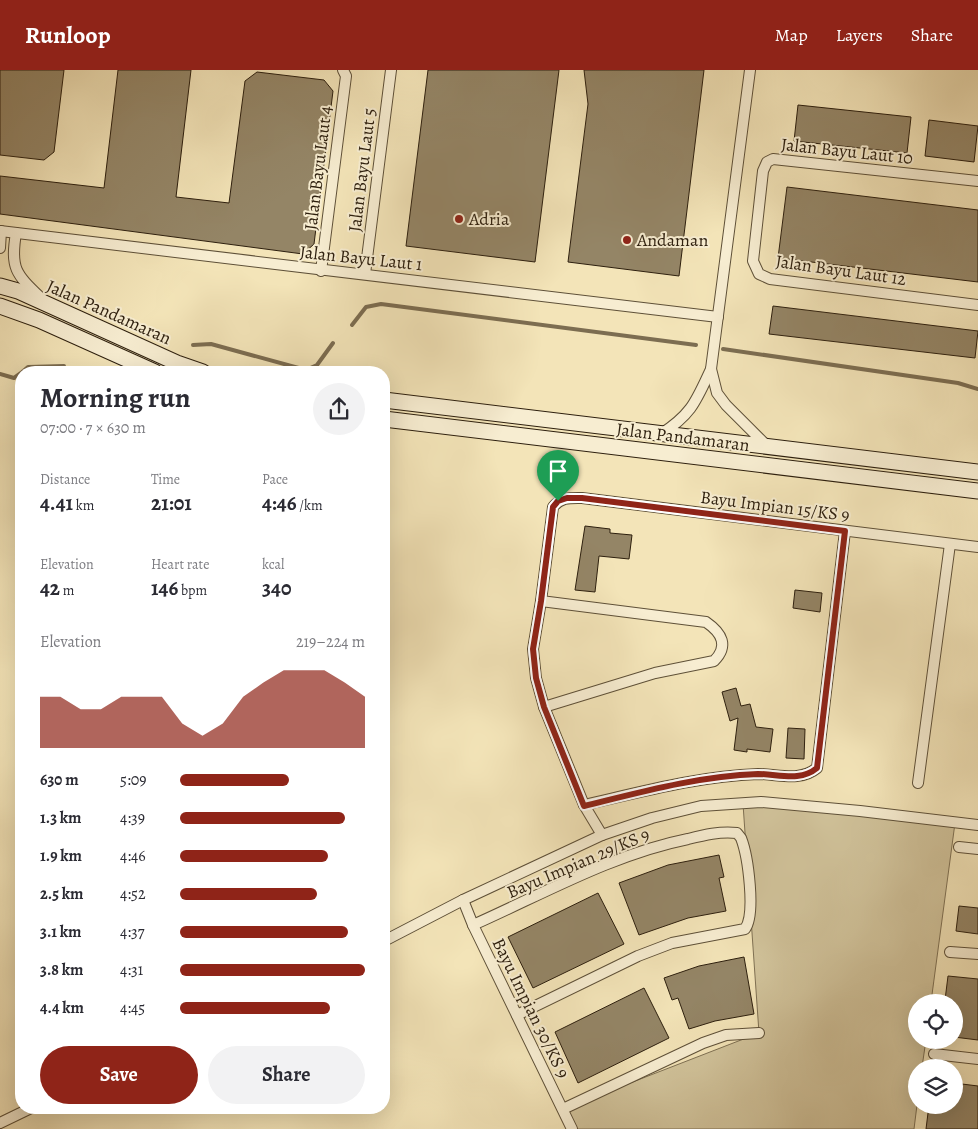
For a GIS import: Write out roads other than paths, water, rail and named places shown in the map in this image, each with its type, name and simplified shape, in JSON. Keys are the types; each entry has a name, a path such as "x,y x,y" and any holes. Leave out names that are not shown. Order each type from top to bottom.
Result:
{"main road":[{"name":"Jalan Pandamaran","path":"0,286 18,291 185,366"},
{"name":"Jalan Pandamaran","path":"0,306 39,320 142,366"},
{"name":"Jalan Pandamaran","path":"390,401 978,472"},
{"name":"Jalan Pandamaran","path":"390,420 978,491"}],"street":[{"name":"Jalan Bayu Laut 4","path":"321,271 346,76 343,70"},
{"name":"Jalan Bayu Laut 5","path":"365,274 391,70"},
{"path":"661,434 680,422 693,406 711,369 750,70"},
{"name":"Jalan Bayu Laut 10","path":"758,216 763,171 767,162 773,159 978,182"},
{"name":"Jalan Bayu Laut 12","path":"758,216 753,261 759,274 770,279 978,305"},
{"name":"Jalan Bayu Laut 1","path":"1,231 321,271 365,274 718,317"},
{"path":"0,248 1,231"},
{"path":"16,233 13,264 23,280 47,304"},
{"path":"711,369 717,393 726,405 768,447"},
{"name":"Bayu Impian 15/KS 9","path":"541,601 553,507 558,501 567,498 582,498 978,547"},
{"path":"584,806 702,780 759,774 802,777 817,768 845,531"},
{"path":"918,783 950,544"},
{"path":"544,707 655,673 714,662 721,655 722,640 717,630 706,622 541,601 533,649 536,678 544,707 584,806 602,836"},
{"path":"390,938 463,900 602,836 652,818 701,806 761,802 860,811 978,826"},
{"name":"Bayu Impian 29/KS 9","path":"473,925 631,855 669,842 725,832 737,833 741,838 749,880 749,924 744,929 672,943 631,959 517,1015"},
{"path":"959,847 978,850"},
{"name":"Bayu Impian 30/KS 9","path":"463,900 473,925 572,1129"},
{"path":"950,952 978,954"},
{"path":"563,1109 702,1043 726,1036 759,1033"},
{"path":"934,1054 978,1059"},
{"path":"0,1123 19,1114"}],"waterway":[{"path":"352,325 366,307 381,304 696,345"},
{"path":"315,366 333,343"},
{"path":"193,345 211,344 291,366"},
{"path":"723,349 958,383 978,389"},
{"path":"0,374 15,377"}],"place":[{"name":"Adria","path":"459,219"},
{"name":"Andaman","path":"627,240"}]}
